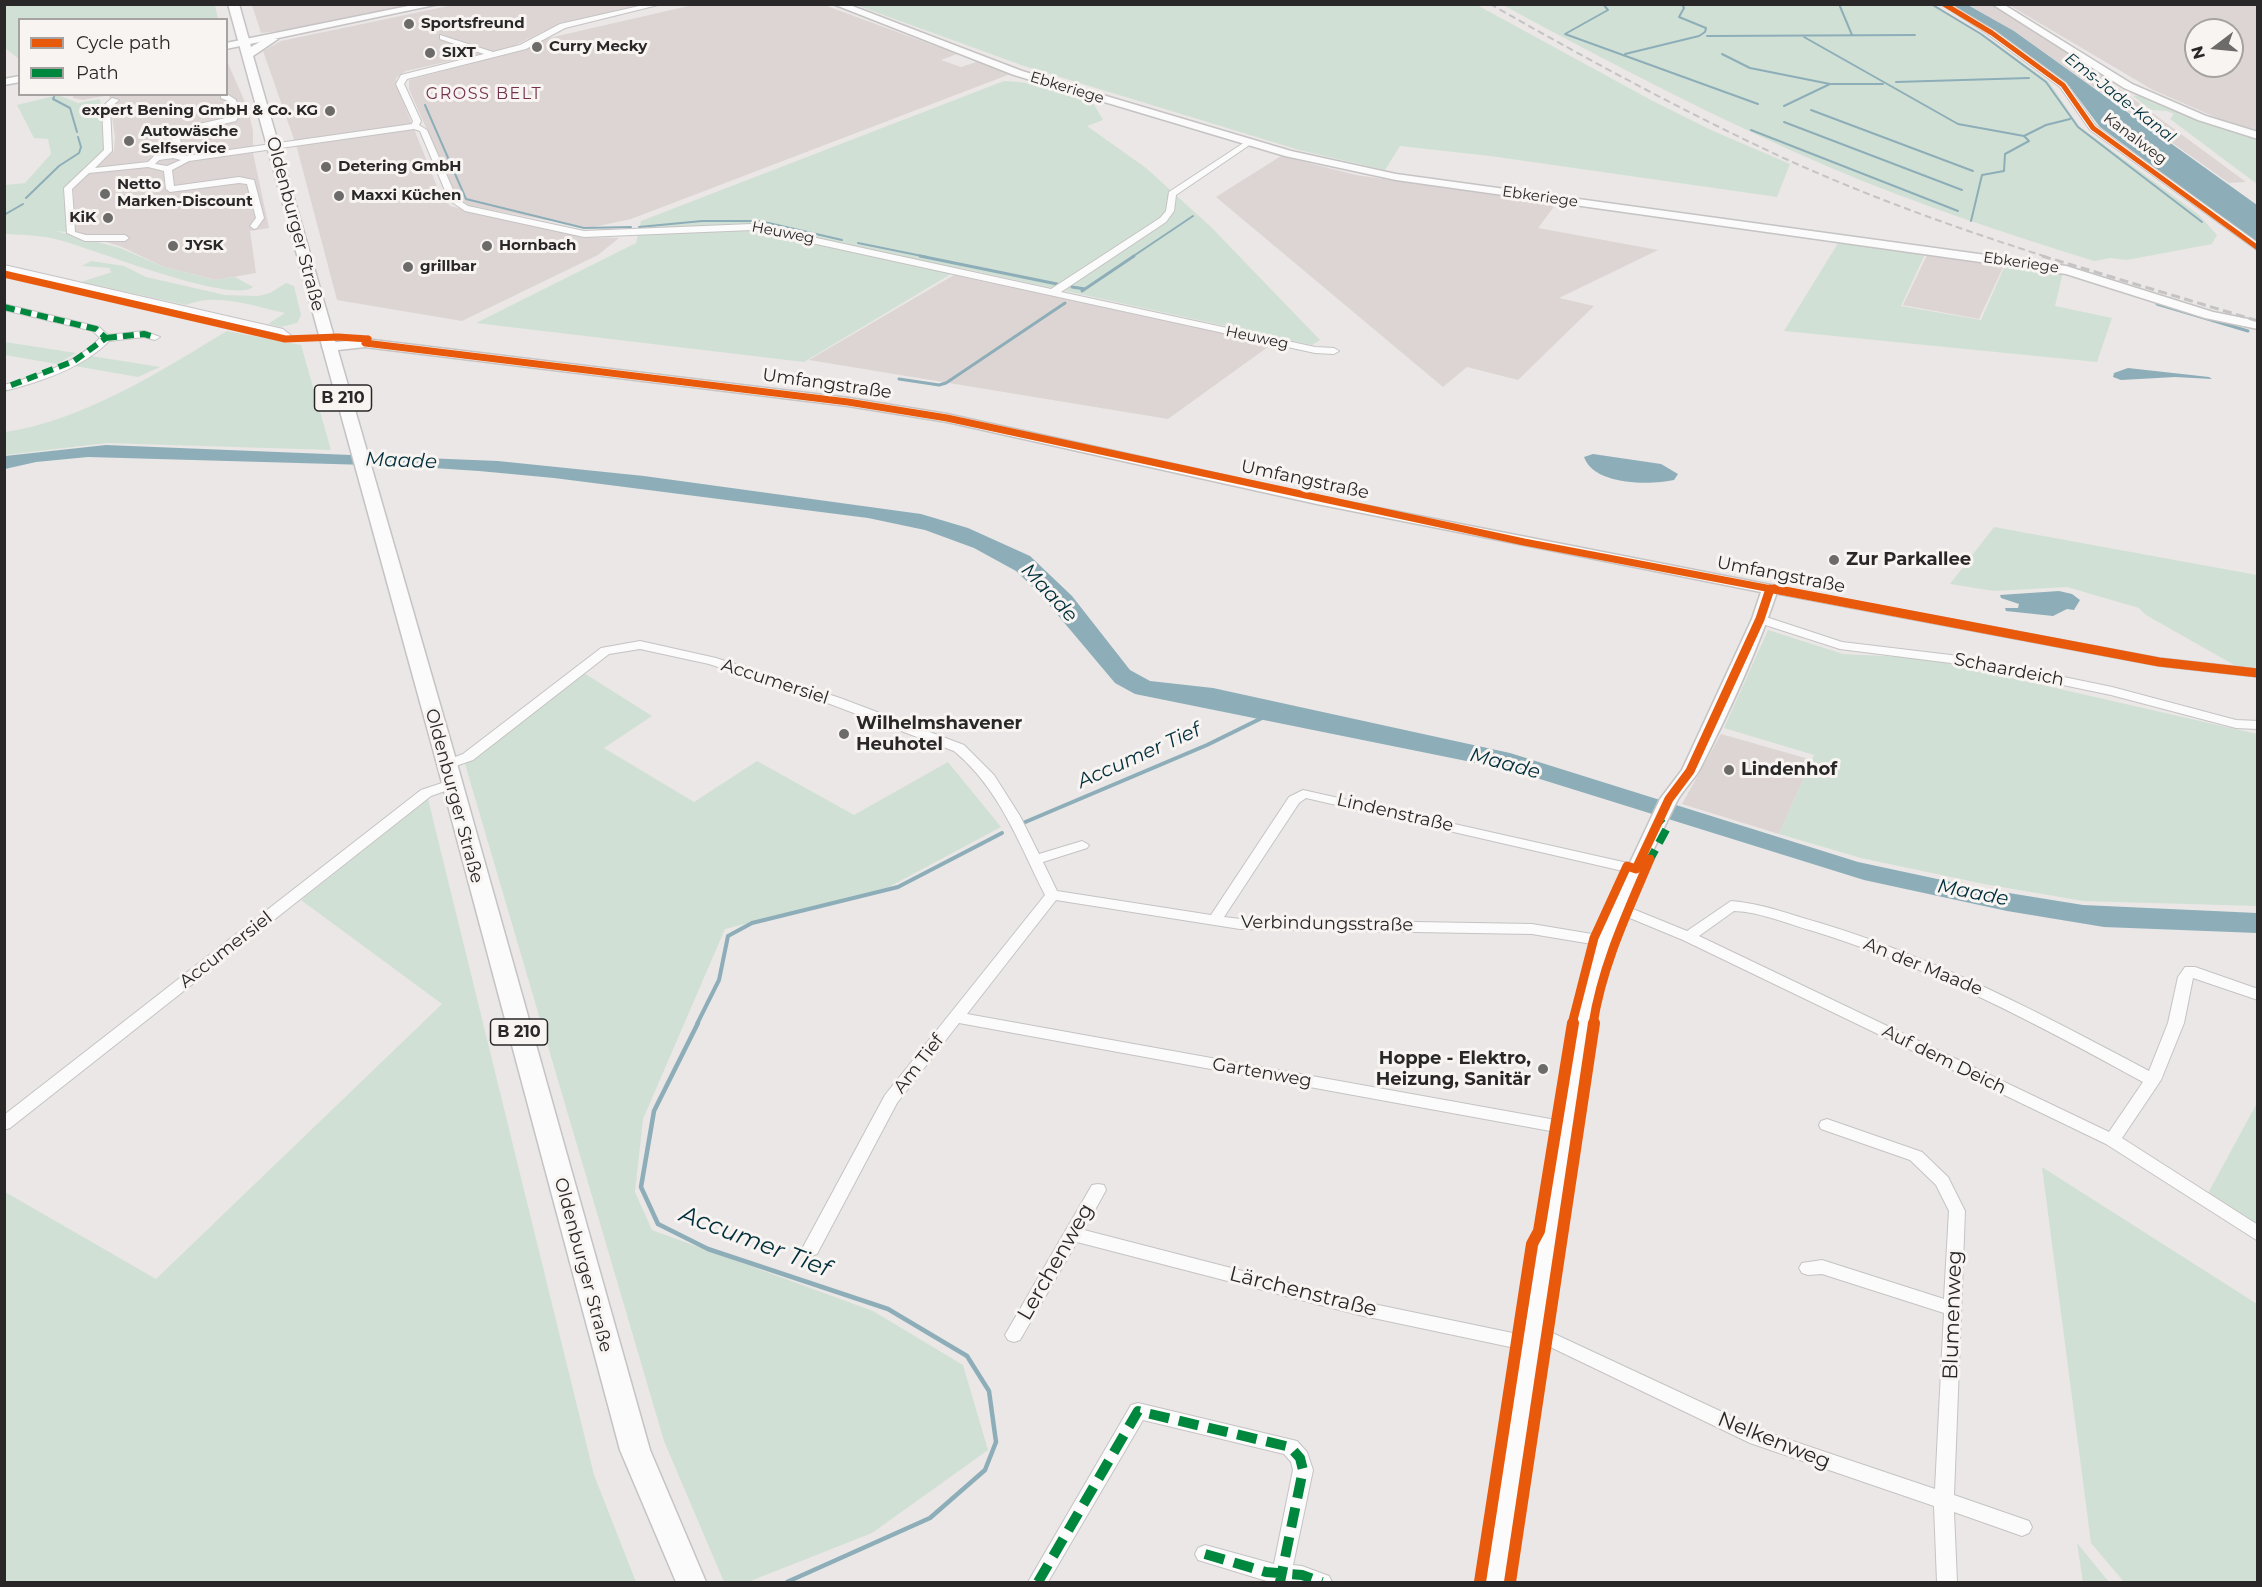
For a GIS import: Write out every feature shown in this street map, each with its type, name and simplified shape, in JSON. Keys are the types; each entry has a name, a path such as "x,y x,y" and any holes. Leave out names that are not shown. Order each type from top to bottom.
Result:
{"main road":[{"name":"Oldenburger Straße","path":"233,4 449,774 635,1450 691,1582"},
{"path":"228,42 244,43 272,39"}],"street":[{"path":"244,43 435,4"},
{"path":"612,4 630,11"},
{"path":"87,171 150,164 157,158 173,156 185,159 415,126 417,121 400,84 404,77 531,44 557,28 659,4"},
{"name":"Ebkeriege","path":"837,4 1018,73 1322,162 1396,177 2066,270 2100,278 2225,319 2255,326"},
{"name":"Kanalweg","path":"1944,4 1992,33 2063,85 2093,128 2258,248"},
{"path":"1996,4 2128,86 2202,118 2258,136"},
{"path":"272,39 286,35"},
{"path":"443,37 493,54"},
{"path":"173,156 178,150 176,138 180,131 233,119 235,115 232,100 224,96"},
{"path":"115,99 106,107 108,151 68,188 71,233 85,237 125,238"},
{"name":"Heuweg","path":"415,126 423,130 453,201 465,208 584,234 752,226 1315,350 1334,351"},
{"path":"1052,293 1163,220 1170,211 1172,194 1248,142"},
{"path":"150,164 153,167 168,168 179,165 185,159"},
{"path":"168,168 170,189 239,180 251,182 260,212 260,218 254,226"},
{"path":"4,268 264,327 283,332 288,337"},
{"path":"4,279 22,272"},
{"path":"4,307 96,329 106,338"},
{"path":"4,388 40,377 69,363 100,345 106,338 144,334 155,337"},
{"name":"Umfangstraße","path":"329,347 365,343 848,402 936,417 1352,507 1770,589 2159,662 2258,673"},
{"path":"1496,1582 1592,980 1604,941 1618,908 1669,799 1690,771 1760,619 1770,589"},
{"name":"Schaardeich","path":"1760,619 1840,645 1967,661 2112,691 2236,724 2258,725"},
{"name":"Accumersiel","path":"4,1124 604,651 624,646 651,646 712,661 835,701 959,748 972,757 991,782 1052,895"},
{"name":"Lindenstraße","path":"1215,919 1294,800 1303,794 1636,869"},
{"path":"1033,860 1082,844"},
{"name":"Verbindungsstraße","path":"1052,895 1240,924 1532,929 1604,941"},
{"name":"Am Tief","path":"811,1248 891,1099 1052,895"},
{"name":"An der Maade","path":"1688,937 1731,906 1820,928 1961,980 2153,1080"},
{"name":"Auf dem Deich","path":"1618,908 1688,937 2112,1140 2258,1234"},
{"path":"2112,1140 2153,1080 2176,1023 2186,977 2190,972 2258,996"},
{"name":"Gartenweg","path":"956,1017 1567,1128"},
{"name":"Blumenweg","path":"1827,1125 1916,1156 1942,1181 1957,1211 1952,1309 1954,1326 1944,1503 1947,1582"},
{"name":"Lerchenweg","path":"1014,1335 1098,1190"},
{"name":"Lärchenstraße","path":"1073,1234 1359,1308 1534,1339"},
{"path":"1808,1268 1822,1267 1952,1309"},
{"name":"Nelkenweg","path":"1534,1339 1546,1337 1757,1437 1944,1503 2022,1527"},
{"path":"1038,1582 1138,1411 1290,1447 1300,1458 1303,1470 1282,1578"},
{"path":"1205,1554 1282,1578 1302,1575 1322,1582"}],"shaded area":[{"path":"5,4 215,5 218,18 18,18 18,58 5,48"},
{"path":"697,4 824,5 957,54 941,60 961,67 980,61 1013,73 631,219 589,228 465,205 456,196 409,89 409,80 523,50 549,38"},
{"path":"252,5 414,5 303,28 261,33"},
{"path":"453,5 653,5 560,23 512,47 406,71 396,78 396,84 440,194 450,206 584,237 619,238 598,255 462,321 337,300 297,148 263,51 281,41"},
{"path":"856,5 1477,5 1651,100 1711,130 1790,164 1777,197 1490,156 1400,146 1385,170 1299,150 1024,66"},
{"path":"1503,5 1935,5 1989,38 2049,82 2079,126 2199,215 2217,235 2212,244 2127,260 2110,258 2094,261 2027,240 1894,193 1787,149 1664,90"},
{"path":"1969,5 1994,5 2067,50 2246,182 2229,183 2014,31"},
{"path":"2009,5 2257,5 2257,130 2222,120 2153,90"},
{"path":"228,63 248,109 253,131 253,153 269,228 250,231 256,273 216,280 164,267 122,247 75,232 73,187 114,151 115,137 109,96 228,96"},
{"path":"1004,81 1038,85 1092,101 1103,120 1087,126 1146,168 1211,227 1320,340 1312,345 961,268 804,362 476,323 636,243 641,221"},
{"path":"2141,95 2209,123 2257,138 2257,184 2170,119 2174,114 2151,110 2133,96"},
{"path":"54,96 60,96 78,103 100,99 105,149 66,188 67,232 56,231 120,248 164,267 215,280 235,277 253,287 240,290 218,288 160,273 59,240 5,234 5,185 25,183 51,154 48,139 34,138 17,105"},
{"path":"73,96 104,96 83,100 73,98"},
{"path":"1281,156 1356,175 1556,204 1538,228 1658,250 1559,298 1594,306 1518,380 1467,367 1443,387 1216,197"},
{"path":"1840,240 1926,252 1901,306 1981,320 2006,263 2063,272 2055,306 2112,318 2097,362 1784,331"},
{"path":"1928,253 2005,263 1979,319 1903,305"},
{"path":"91,261 124,266 146,277 225,295 258,296 270,293 286,283 294,286 301,315 297,323 281,327 268,324 285,313 235,301 209,300 186,305 81,282 112,272 109,270 111,268 82,266"},
{"path":"954,275 1272,344 1168,419 809,360"},
{"path":"227,331 301,345 331,450 107,443 5,455 5,432 34,426 92,406 148,378"},
{"path":"4,342 76,353 57,364 5,355"},
{"path":"91,356 160,367 138,377 75,366"},
{"path":"1994,527 2257,575 2257,667 2236,666 2146,615 2139,608 2067,587 1994,591 1950,584"},
{"path":"1768,630 1843,654 1924,658 2257,734 2257,906 2083,901 1984,884 1861,858 1779,834 1814,755 1724,728"},
{"path":"584,673 652,716 604,748 694,802 757,761 854,815 948,762 1001,827 889,887 725,929 643,1119 635,1192 652,1230 873,1311 963,1365 988,1450 872,1533 748,1582 724,1582 664,1441 465,764"},
{"path":"1721,734 1812,760 1779,834 1682,804"},
{"path":"428,799 594,1475 636,1582 5,1582 5,1192 156,1279 442,1004 301,900"},
{"path":"2257,1103 2257,1227 2207,1195"},
{"path":"2042,1167 2257,1304 2257,1582 2124,1582 2091,1543"},
{"path":"2077,1543 2109,1582 2083,1582"}],"water":[{"path":"1950,5 1968,5 2014,31 2257,205 2257,243 2100,127 2069,86 1994,30"},
{"path":"2128,368 2212,379 2175,377 2121,380 2113,377 2114,373"},
{"name":"Maade","path":"106,445 498,461 644,476 921,514 968,528 1030,556 1072,596 1130,670 1150,681 1213,688 1510,753 1858,862 1984,889 2083,905 2257,913 2257,933 2104,927 2007,911 1864,880 1511,770 1135,694 1115,683 1040,594 1016,571 974,548 925,530 868,518 554,478 403,466 88,457 36,462 5,469 5,456"},
{"path":"1593,454 1661,464 1678,474 1674,480 1652,483 1611,478 1599,474 1590,467 1584,457"},
{"path":"2059,591 2072,594 2080,600 2074,610 2067,609 2053,616 2006,611 2005,608 2018,608 2019,604 2001,598 2000,595"}],"waterway":[{"path":"1603,4 1608,10 1565,34 1758,104"},
{"path":"1625,54 1699,36 1705,32 1706,28 1679,17 1684,8 1682,4"},
{"path":"1839,4 1852,35"},
{"path":"1931,4 1981,34 2046,82 2078,127 2202,222"},
{"path":"1707,36 1915,35"},
{"path":"1804,37 1958,124 2024,136"},
{"path":"1722,54 1750,68 1830,84"},
{"path":"1896,82 2029,78"},
{"path":"1784,106 1830,84"},
{"path":"1830,84 1883,84"},
{"path":"54,97 53,99 70,108 77,132"},
{"path":"425,105 466,199 584,228 631,227"},
{"path":"1811,110 1973,171"},
{"path":"2024,136 2046,125 2070,119"},
{"path":"1784,122 1962,190"},
{"path":"1751,130 1958,211"},
{"path":"1971,221 1982,175 2004,171 2005,154 2029,141 2024,136"},
{"path":"26,198 59,166 79,153 81,147 78,137"},
{"path":"4,215 23,204"},
{"path":"1132,257 1193,216"},
{"path":"639,227 702,221 760,221 842,240"},
{"path":"858,243 927,257"},
{"path":"920,256 1057,284"},
{"path":"1085,289 1134,256"},
{"path":"1072,287 1085,289"},
{"path":"899,379 939,385 946,383 1065,303"},
{"path":"2157,304 2248,331"},
{"name":"Accumer Tief","path":"1023,823 1207,745 1266,716"},
{"name":"Accumer Tief","path":"697,1024 719,980 728,936 752,923 898,887 1002,833"},
{"name":"Accumer Tief","path":"698,1023 654,1111 641,1187 658,1224 708,1249 888,1309 967,1356 989,1391 996,1442 985,1470 930,1518 787,1582"}],"railway":[{"path":"1490,4 1637,85 1788,160 1916,212 2047,257"},
{"path":"2042,256 2258,321"}],"marked path":[{"path":"4,307 96,329 106,338 99,346 74,361 44,375 4,388"},
{"path":"106,338 144,334 155,337"},
{"path":"1648,863 1667,828 1660,821"},
{"path":"1038,1582 1138,1411 1290,1447 1300,1458 1303,1470 1280,1582"},
{"path":"1205,1554 1266,1572 1302,1575 1322,1582"}],"cycle path":[{"path":"1944,4 1992,33 2063,85 2093,128 2258,248"},
{"path":"4,274 285,339 338,337 368,339"},
{"path":"368,339 365,343 848,402 947,418 1524,542 2159,662 2258,673"},
{"path":"1480,1582 1496,1490 1532,1244 1539,1231 1575,1008 1594,938 1627,866 1636,869 1669,799 1690,771 1760,619 1770,589"},
{"path":"1510,1582 1597,1000 1614,943 1650,859"}],"place":[{"name":"Sportsfreund","path":"409,24"},
{"name":"Curry Mecky","path":"537,47"},
{"name":"SIXT","path":"430,53"},
{"name":"expert Bening GmbH & Co. KG","path":"330,111"},
{"name":"Autowäsche Selfservice","path":"129,141"},
{"name":"Detering GmbH","path":"326,167"},
{"name":"Netto Marken-Discount","path":"105,194"},
{"name":"Maxxi Küchen","path":"339,196"},
{"name":"KiK","path":"108,218"},
{"name":"JYSK","path":"173,246"},
{"name":"Hornbach","path":"487,246"},
{"name":"grillbar","path":"408,267"},
{"name":"Zur Parkallee","path":"1834,560"},
{"name":"Wilhelmshavener Heuhotel","path":"844,734"},
{"name":"Lindenhof","path":"1729,770"},
{"name":"Hoppe - Elektro, Heizung, Sanitär","path":"1543,1069"}],"district":[{"name":"GROSS BELT","path":"484,94"}],"water label":[{"name":"Ems-Jade-Kanal","path":"2120,98"}]}
